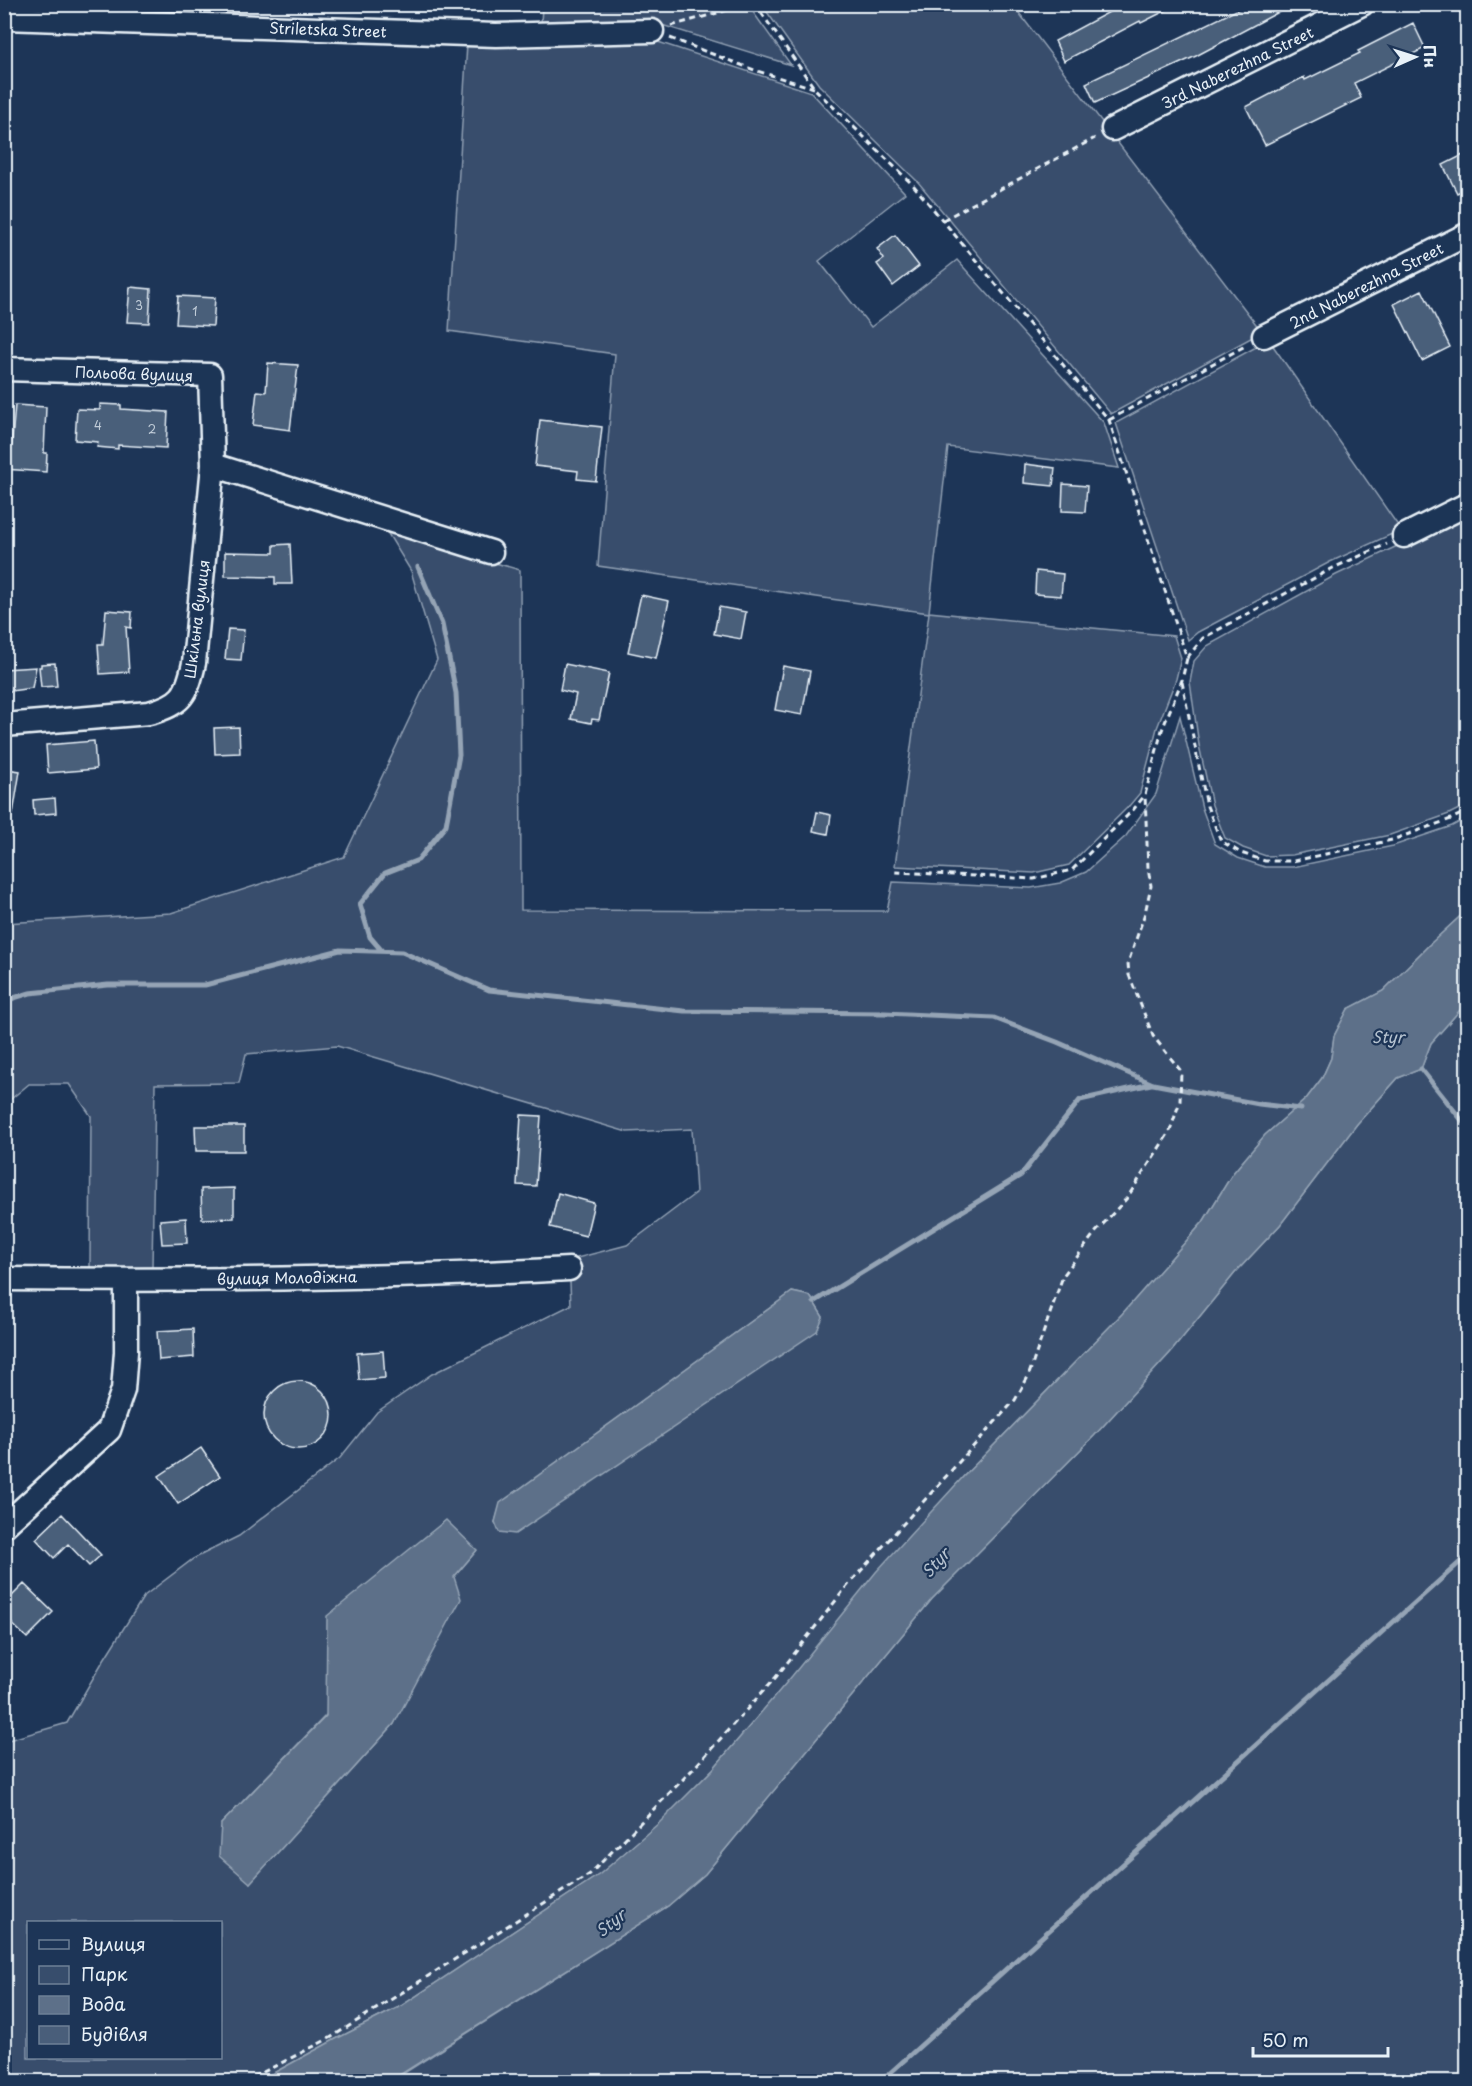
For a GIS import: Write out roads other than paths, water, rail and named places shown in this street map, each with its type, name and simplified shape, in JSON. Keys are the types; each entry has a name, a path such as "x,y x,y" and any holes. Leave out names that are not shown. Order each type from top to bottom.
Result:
{"street":[{"name":"3rd Naberezhna Street","path":"1113,129 1362,4"},
{"name":"Striletska Street","path":"4,18 496,35 652,31"},
{"name":"2nd Naberezhna Street","path":"1264,336 1467,234"},
{"name":"Польова вулиця","path":"4,369 210,375 213,465"},
{"path":"213,465 491,552"},
{"name":"Шкільна вулиця","path":"4,725 150,713 170,707 181,698 190,683 194,663 213,465"},
{"path":"1404,536 1467,504"},
{"name":"вулиця Молодіжна","path":"4,1279 126,1280 471,1274 569,1269"},
{"path":"4,1526 109,1430 123,1390 126,1352 126,1280"}],"water":[{"name":"Styr","path":"1467,910 1467,1002 1431,1043 1421,1069 1398,1078 1357,1124 1280,1225 1235,1273 1170,1353 1094,1436 932,1599 705,1874 668,1906 390,2081 259,2081 401,2006 600,1874 659,1823 713,1769 876,1572 963,1477 1122,1314 1203,1222 1233,1173 1265,1135 1306,1099 1322,1078 1331,1058 1334,1036 1348,1009 1383,991"},
{"path":"792,1292 810,1296 823,1317 817,1331 515,1534 499,1532 495,1522 500,1503"},
{"path":"446,1520 477,1550 454,1577 461,1599 394,1724 250,1883 219,1856 221,1824 326,1716 327,1616"}],"waterway":[{"path":"382,951 370,937 360,904 385,873 418,860 446,825 459,755 456,693 442,624 418,567"},
{"path":"4,1001 30,993 108,985 205,985 340,950 402,952 489,990 684,1011 885,1013 994,1018 1057,1042 1153,1084 1259,1104 1301,1109"},
{"path":"1421,1069 1468,1128"},
{"path":"814,1302 1021,1175 1080,1100 1151,1084"},
{"path":"880,2082 1468,1555"}]}
